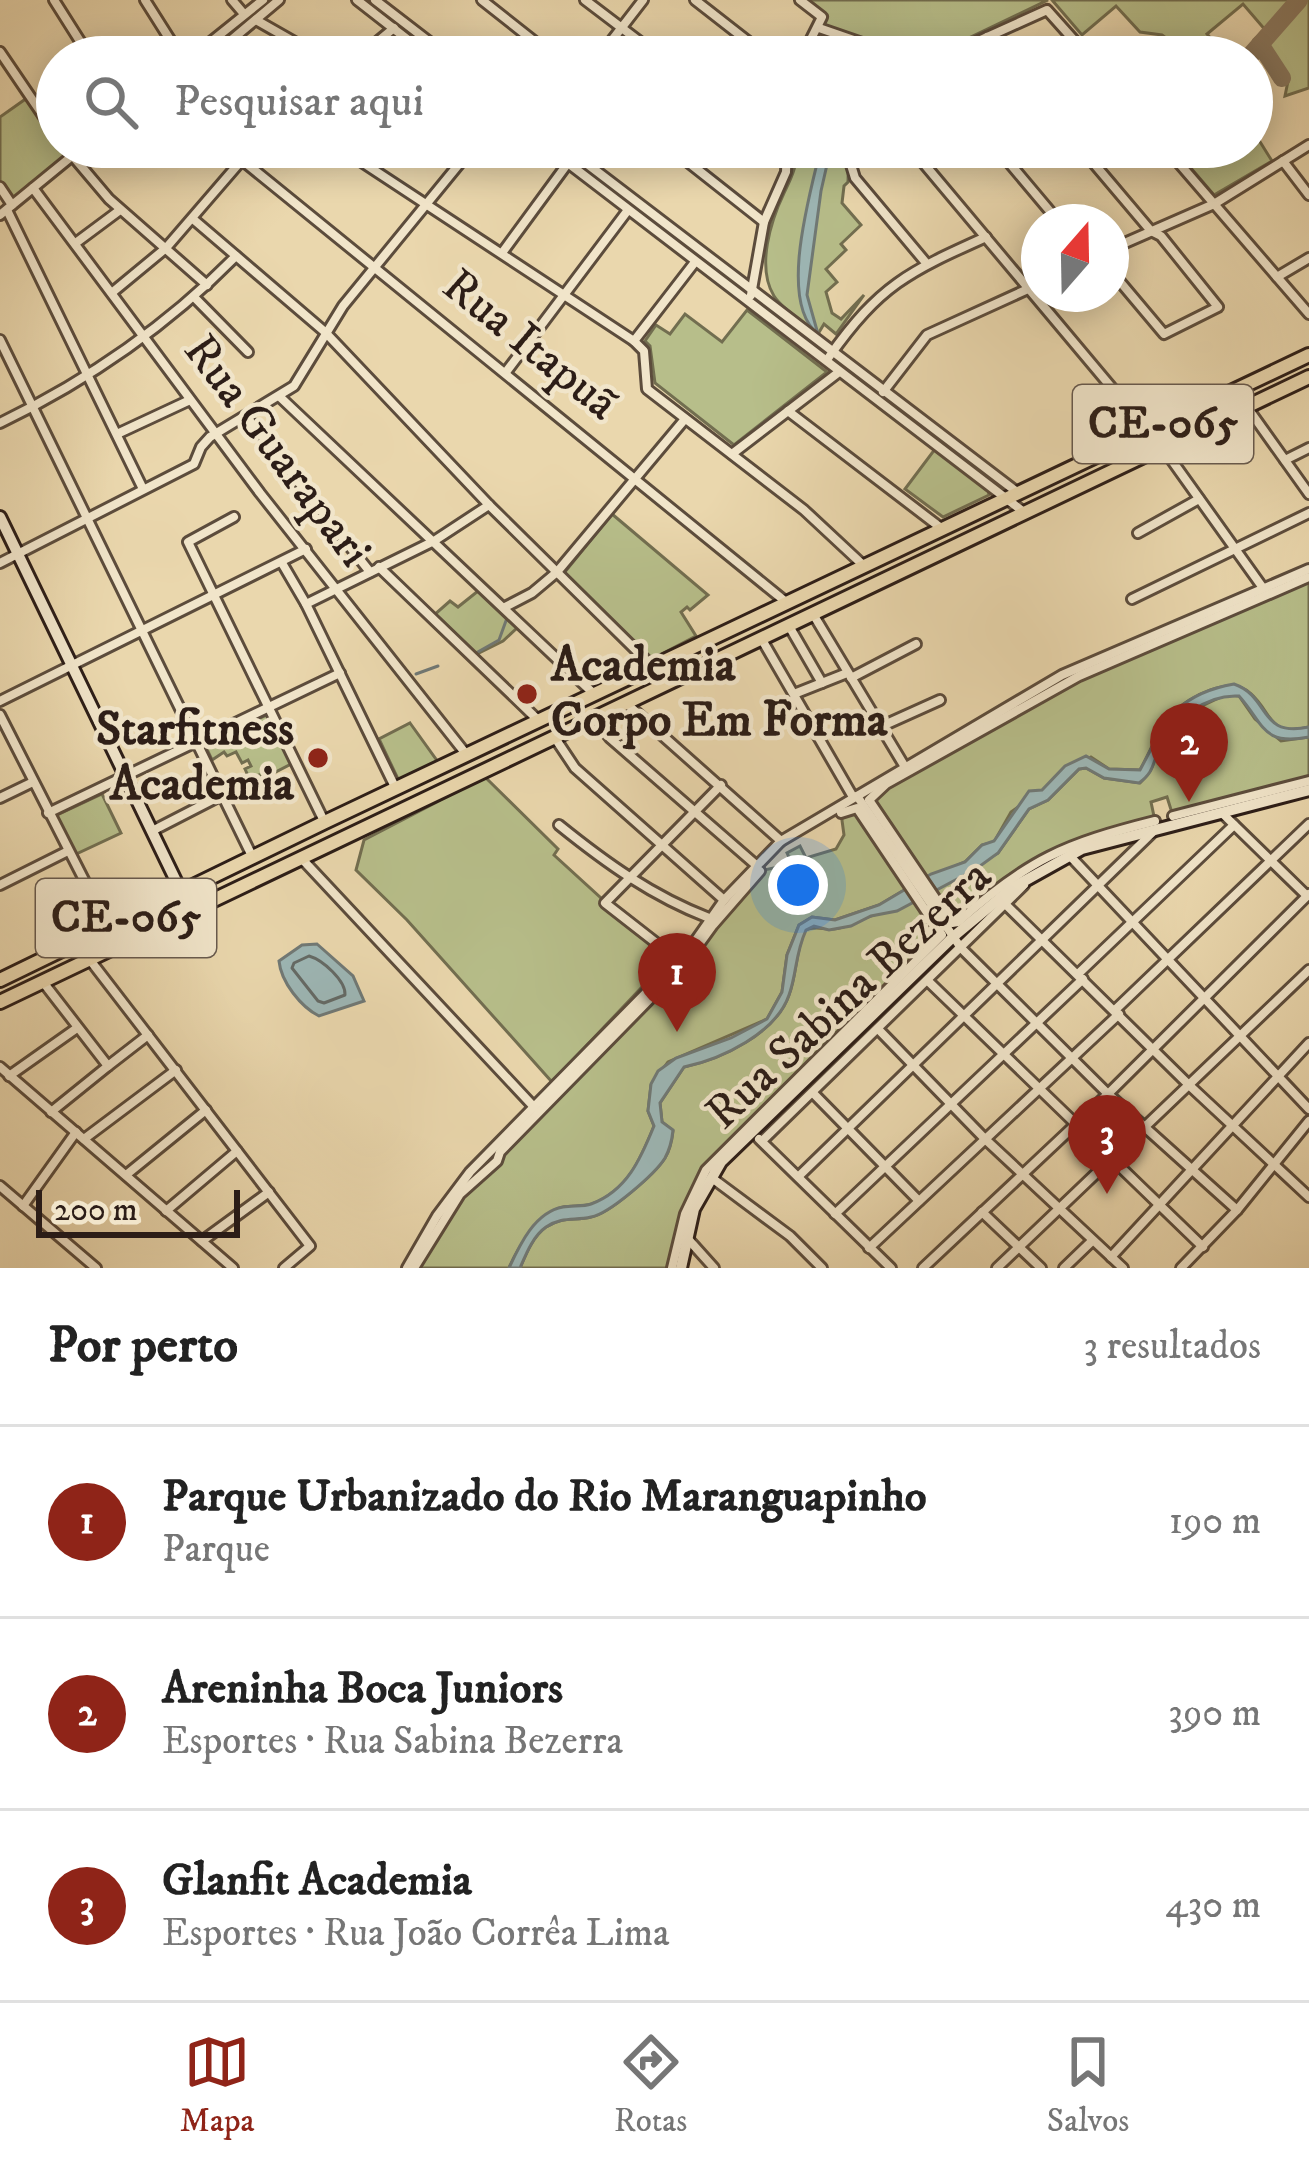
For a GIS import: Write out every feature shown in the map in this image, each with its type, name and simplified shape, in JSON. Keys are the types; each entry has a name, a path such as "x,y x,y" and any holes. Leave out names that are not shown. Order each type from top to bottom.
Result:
{"main road":[{"name":"CE-065","path":"0,980 1309,355"},
{"path":"1271,372 1271,382 1280,391"},
{"name":"CE-065","path":"0,1002 1309,377"},
{"path":"0,518 191,912"},
{"name":"Rua Sabina Bezerra","path":"677,1268 694,1209 711,1177 1027,879 1069,855 1155,825 1222,814 1309,786"}],"street":[{"path":"54,0 77,36"},
{"path":"145,0 168,36"},
{"path":"232,0 244,14"},
{"path":"218,36 262,0"},
{"path":"237,36 279,0"},
{"path":"357,0 404,36"},
{"path":"375,0 420,36"},
{"path":"482,0 527,36"},
{"path":"585,0 632,36"},
{"path":"615,36 643,0"},
{"path":"694,0 741,36"},
{"path":"800,0 820,22 844,36"},
{"path":"989,36 1048,10 1071,36"},
{"path":"256,20 284,36"},
{"path":"813,36 820,22"},
{"path":"384,36 394,28"},
{"path":"0,52 36,105"},
{"path":"1273,167 1309,146"},
{"path":"1282,161 1309,195"},
{"path":"6,210 52,168"},
{"path":"82,168 120,210 207,286"},
{"path":"114,291 166,248 235,168"},
{"name":"Rua Itapuã","path":"252,168 786,602"},
{"path":"372,168 634,341 644,351 645,387 835,536 863,566"},
{"path":"0,563 194,464 201,447 215,433 280,397 302,377 325,332 453,168"},
{"path":"502,253 564,168"},
{"path":"576,168 883,392 1012,495 1025,513"},
{"path":"588,168 628,210 694,262 751,298"},
{"path":"695,168 764,222"},
{"path":"751,298 764,222 784,168"},
{"path":"852,168 855,178 927,263"},
{"path":"928,168 1021,272"},
{"path":"1014,168 1044,204"},
{"path":"1098,168 1218,307 1164,334 1129,292"},
{"path":"1183,168 1309,314"},
{"path":"1129,241 1214,204 1271,168"},
{"path":"0,187 6,210 143,489"},
{"name":"Rua Guarapari","path":"33,188 114,291 215,433 467,755"},
{"path":"77,242 120,210"},
{"path":"506,372 628,210"},
{"path":"193,218 325,332 489,505 652,666"},
{"path":"829,357 889,285 986,237"},
{"path":"0,423 86,377 194,297 236,256"},
{"path":"1277,277 1309,257"},
{"path":"634,341 694,262"},
{"path":"883,392 927,335 1021,292"},
{"path":"194,297 248,352"},
{"path":"1055,312 1148,430"},
{"path":"0,340 252,857"},
{"path":"829,357 839,372 1012,495"},
{"path":"732,454 839,372"},
{"path":"280,397 594,694"},
{"path":"117,434 190,400"},
{"path":"1247,407 1309,494"},
{"path":"788,411 941,528"},
{"path":"246,416 374,570 539,722"},
{"path":"504,607 556,572 686,419"},
{"path":"1162,448 1264,588"},
{"path":"1285,460 1309,448"},
{"path":"1138,532 1199,499"},
{"path":"306,604 434,542 489,505"},
{"path":"1132,599 1309,513"},
{"path":"234,517 188,541 325,822"},
{"path":"0,701 306,549"},
{"path":"282,563 396,789"},
{"path":"411,1268 460,1194 474,1178 486,1173 500,1152 687,961 781,841 1081,665 1309,573"},
{"path":"896,854 870,806 870,797 886,784 1078,676 1309,573"},
{"path":"813,614 905,767"},
{"path":"789,625 822,683"},
{"path":"761,638 855,796 957,942 1108,1094 1237,1210"},
{"path":"794,694 916,644"},
{"path":"48,813 340,673"},
{"path":"880,727 940,700"},
{"path":"627,704 781,841"},
{"path":"0,715 108,927"},
{"path":"595,719 610,738 758,868"},
{"path":"554,736 574,768 724,900"},
{"path":"0,799 33,782"},
{"path":"678,960 605,903 722,785"},
{"path":"1173,816 1309,786"},
{"path":"152,830 222,795"},
{"path":"841,813 857,808 896,854"},
{"path":"923,1268 1308,896 1222,814"},
{"path":"869,1248 1309,824"},
{"path":"559,825 628,878 710,918"},
{"path":"938,915 958,922 1004,881 1054,851 1155,825"},
{"path":"799,1176 1099,888 1155,825"},
{"path":"835,1214 1234,825"},
{"path":"0,885 68,851"},
{"path":"1069,855 1309,1109"},
{"path":"302,858 534,1107"},
{"path":"411,1268 456,1189 678,960 724,900 758,868"},
{"path":"1002,901 1309,1197"},
{"path":"677,1268 685,1214 706,1171 876,1004 881,992 906,975 941,939 938,915"},
{"path":"891,1268 757,1136 813,1093 878,1030 928,981 957,942"},
{"path":"90,960 310,1248 284,1268"},
{"path":"997,1268 1309,970"},
{"path":"928,981 1203,1247"},
{"path":"43,982 108,1066"},
{"path":"9,1076 77,1028"},
{"path":"878,1030 985,1139 1123,1268"},
{"path":"51,1112 148,1035"},
{"path":"1110,1258 1309,1042"},
{"path":"0,1067 233,1268"},
{"path":"23,1206 80,1136 176,1070"},
{"path":"813,1093 919,1201"},
{"path":"126,1175 206,1110"},
{"path":"1180,1268 1237,1210 1309,1121"},
{"path":"166,1211 237,1150"},
{"path":"711,1177 790,1236 815,1265"},
{"path":"0,1186 96,1268"},
{"path":"202,1242 269,1192"},
{"path":"982,1212 1041,1268"},
{"path":"687,1238 713,1268"},
{"path":"1064,1268 1092,1241"}],"green space":[{"path":"806,0 1048,0 973,36 818,36 827,16"},
{"path":"1052,0 1295,0 1267,32 1243,4 1209,36 1140,32 1116,6 1082,35"},
{"path":"1309,0 1309,88 1285,96 1288,81 1273,55 1272,36"},
{"path":"27,98 36,113 36,168 52,168 11,202 0,184 0,117"},
{"path":"848,168 842,203 861,225 841,244 846,250 826,269 837,282 826,292 832,313 841,319 864,295 836,334 824,324 818,334 783,306 769,284 767,244 794,171"},
{"path":"1191,168 1260,168 1214,195"},
{"path":"747,310 827,372 734,445 655,383 650,346 645,341 656,325 670,334 685,314 722,342"},
{"path":"935,449 988,489 989,495 943,517 905,489"},
{"path":"612,514 708,595 681,612 696,636 650,660 564,573"},
{"path":"1309,577 1309,727 1278,726 1242,688 1210,690 1173,713 1140,770 1109,769 1091,757 1011,812 994,842 982,845 965,862 921,881 870,797 1056,687"},
{"path":"478,591 517,628 475,655 434,615 450,601 458,607"},
{"path":"1226,695 1239,696 1255,719 1281,741 1309,737 1309,781 1173,816 1167,797 1151,802 1155,821 1065,846 955,923 928,891 998,853 1029,809 1048,800 1079,769 1140,783 1178,722"},
{"path":"267,715 291,764 250,780 245,769 251,766 248,760 242,763 236,752 227,756 224,752 212,760 204,743"},
{"path":"410,723 438,762 399,781 379,739"},
{"path":"485,777 558,849 554,855 648,941 652,950 648,955 660,968 552,1082 356,870 364,840"},
{"path":"102,794 121,833 74,855 55,816"},
{"path":"854,807 911,886 879,905 835,920 812,917 799,925 787,955 782,992 767,1019 668,1062 651,1085 648,1111 654,1126 638,1161 615,1190 592,1204 554,1210 524,1241 509,1268 414,1268 460,1194 486,1173 500,1152 760,871 792,864 787,853 800,846 806,858 836,849 844,835 841,813"},
{"path":"918,897 942,935 727,1146 672,1268 520,1268 546,1227 609,1209 660,1165 673,1131 662,1122 660,1103 684,1067 730,1051 772,1021 789,995 805,930 842,928"}],"water":[{"path":"816,168 826,168 807,295 818,334 806,319 800,297 805,217"},
{"path":"1234,684 1246,690 1273,722 1293,729 1309,727 1309,737 1273,736 1239,696 1214,699 1172,728 1150,772 1139,783 1079,769 1048,800 1029,809 998,853 976,869 897,911 851,926 806,930 789,995 772,1021 730,1051 684,1067 660,1103 662,1122 673,1130 660,1165 609,1209 546,1227 520,1268 509,1268 544,1215 604,1198 631,1172 654,1126 648,1111 651,1084 658,1071 676,1058 767,1019 782,992 787,955 799,925 812,917 835,920 879,905 931,874 965,862 982,845 994,841 1029,791 1042,790 1065,766 1086,756 1109,769 1140,770 1165,725 1184,704"},
{"path":"317,944 353,976 364,1001 319,1016 293,993 279,961 302,945"}],"waterway":[{"path":"476,653 499,640 507,618"},
{"path":"416,674 438,666"}],"taxiway":[{"path":"1267,36 1299,0"},
{"path":"1273,64 1282,78"}],"place":[{"name":"Academia Corpo Em Forma","path":"527,694"},
{"name":"Starfitness Academia","path":"318,758"},
{"name":"Areninha Boca Juniors","path":"1189,802"},
{"name":"Parque Urbanizado do Rio Maranguapinho","path":"677,1032"},
{"name":"Glanfit Academia","path":"1107,1194"}]}
